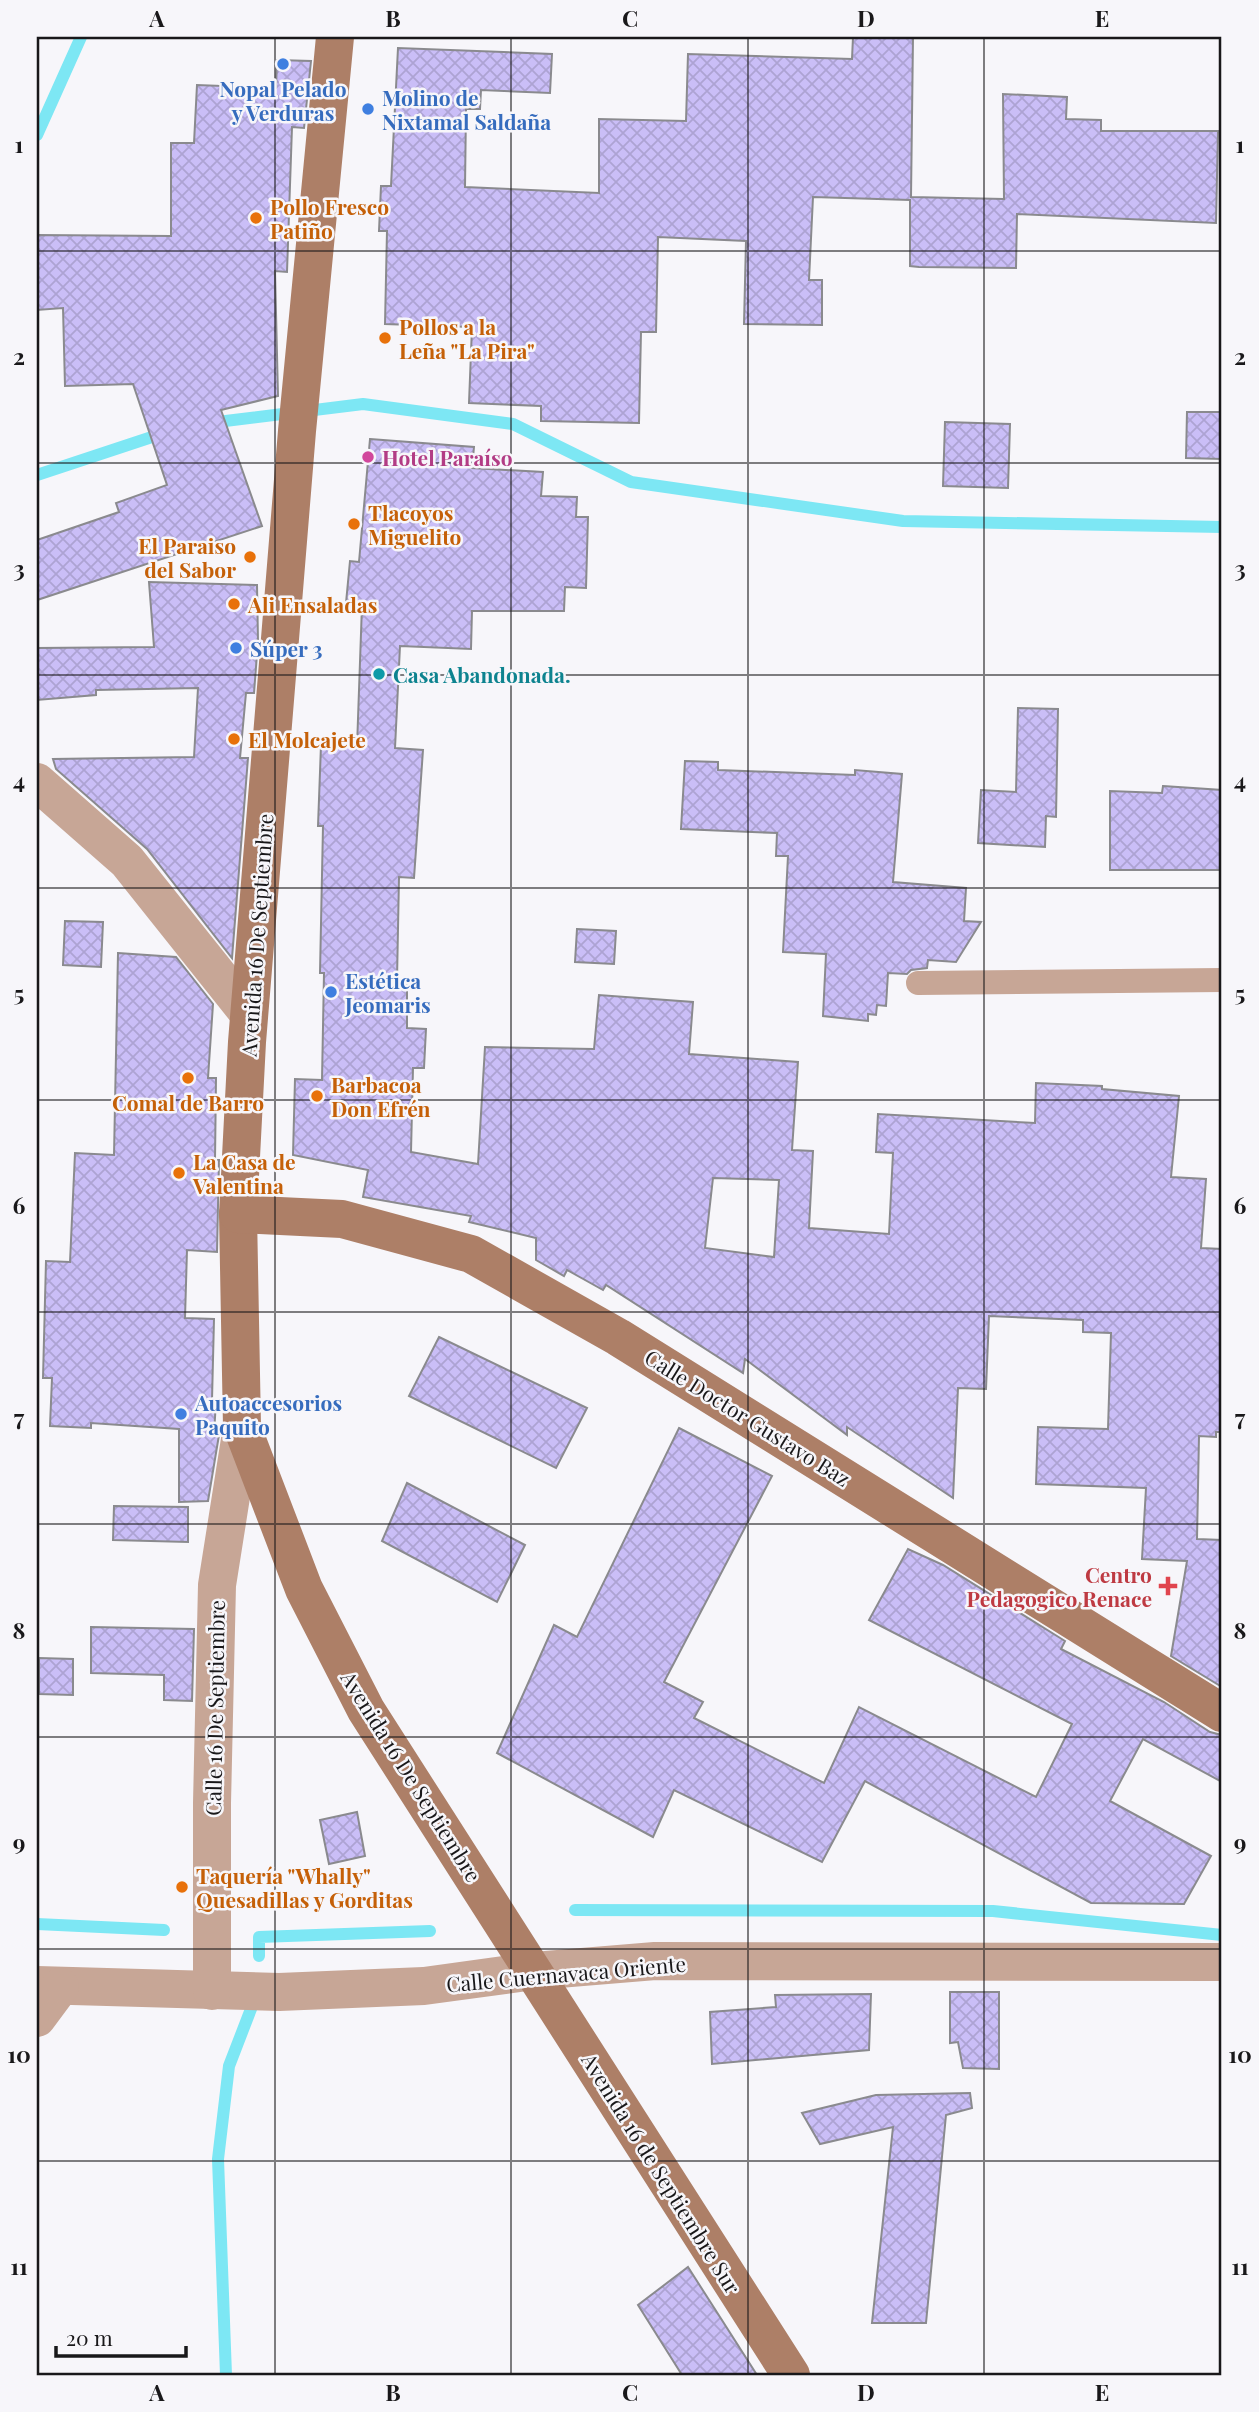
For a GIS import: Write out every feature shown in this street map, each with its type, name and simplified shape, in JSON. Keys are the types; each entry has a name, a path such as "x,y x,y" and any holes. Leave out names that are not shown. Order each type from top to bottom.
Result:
{"main road":[{"name":"Avenida 16 De Septiembre","path":"335,37 303,365 249,1014 238,1214 242,1427 304,1589 366,1710 534,1971"},
{"name":"Calle Doctor Gustavo Baz","path":"238,1214 342,1219 471,1254 618,1337 1222,1713"},
{"name":"Avenida 16 de Septiembre Sur","path":"534,1971 791,2375"}],"street":[{"path":"37,782 127,861 249,1014"},
{"name":"Calle 16 De Septiembre","path":"212,1991 212,1803 217,1585 242,1427"},
{"name":"Calle Cuernavaca Oriente","path":"48,1986 212,1991 424,1986 534,1971 655,1961 1222,1962"},
{"path":"37,2018 48,1986"}],"lane":[{"path":"918,983 1222,980"}],"building":[{"path":"853,37 913,37 911,197 1004,199 1003,94 1067,97 1066,119 1101,120 1101,131 1218,131 1216,223 1017,214 1016,268 919,267 910,266 910,200 813,197 809,280 822,280 822,325 744,324 746,241 658,237 656,332 641,332 639,423 541,421 541,406 469,403 472,327 385,324 387,231 379,231 381,186 391,186 398,48 552,54 550,93 481,90 480,109 466,109 465,187 599,193 599,119 686,121 688,54 852,59"},
{"path":"277,60 311,61 304,128 292,127 287,272 275,271 278,396 221,410 262,526 37,600 37,540 119,512 116,503 167,485 133,384 65,386 63,308 37,310 37,235 171,236 171,143 194,143 197,85 276,88"},
{"path":"1187,412 1222,412 1222,459 1186,458"},
{"path":"945,422 1010,424 1008,488 943,486"},
{"path":"370,439 474,447 472,468 543,472 541,496 577,497 576,517 588,517 586,588 565,587 564,611 472,611 471,649 400,646 395,748 423,750 414,878 399,877 397,980 407,980 407,1028 426,1029 424,1068 413,1068 411,1152 478,1164 485,1047 594,1049 599,995 693,1002 689,1054 798,1062 792,1150 813,1151 809,1228 889,1234 893,1153 876,1152 878,1114 1035,1123 1036,1083 1102,1086 1102,1089 1179,1096 1171,1177 1206,1179 1201,1248 1222,1249 1222,1432 1216,1432 1216,1437 1199,1436 1197,1539 1222,1540 1222,1687 1171,1656 1187,1561 1142,1559 1146,1488 1036,1484 1038,1427 1108,1429 1111,1333 1083,1332 1083,1320 989,1316 986,1389 958,1388 953,1498 847,1427 847,1435 745,1359 743,1373 606,1285 603,1290 567,1270 564,1276 536,1260 536,1238 469,1222 471,1216 363,1197 368,1170 293,1155 295,1079 322,1080 324,973 320,973 323,826 318,826 321,745 357,747 362,605 346,603 350,561 359,562","holes":["713,1178 779,1180 774,1257 705,1248"]},
{"path":"149,582 257,585 258,641 254,693 246,693 240,758 248,758 232,958 147,849 56,769 53,759 194,757 198,688 96,690 96,695 37,700 37,648 154,647"},
{"path":"1018,708 1058,709 1056,817 1046,816 1045,847 978,843 981,790 1016,792"},
{"path":"685,761 718,762 718,770 855,775 855,770 902,774 893,882 966,888 964,921 981,922 956,962 928,960 927,968 911,970 907,974 888,973 886,1006 877,1005 876,1015 868,1014 868,1021 823,1016 826,954 783,952 788,856 776,856 777,833 681,829"},
{"path":"1163,786 1222,790 1222,870 1110,870 1110,791 1162,793"},
{"path":"65,921 103,922 101,967 63,965"},
{"path":"577,929 616,931 614,964 575,962"},
{"path":"118,953 176,957 213,1004 208,1078 216,1078 215,1160 219,1160 217,1252 187,1250 185,1318 214,1319 212,1400 216,1400 214,1435 219,1435 208,1501 179,1502 179,1429 91,1423 91,1428 50,1426 52,1378 43,1378 46,1261 70,1262 75,1153 114,1155"},
{"path":"439,1337 587,1408 556,1468 409,1396"},
{"path":"679,1428 772,1476 664,1682 703,1702 694,1718 824,1783 859,1707 1036,1797 1072,1724 869,1620 908,1549 943,1565 1065,1641 1061,1649 1164,1702 1210,1732 1222,1735 1222,1782 1143,1739 1110,1801 1211,1856 1184,1904 1091,1903 865,1781 822,1862 674,1790 653,1837 497,1753 554,1625 577,1637"},
{"path":"407,1483 525,1545 497,1602 382,1541"},
{"path":"114,1506 188,1507 188,1542 113,1540"},
{"path":"91,1627 194,1629 192,1701 164,1700 164,1675 91,1673"},
{"path":"39,1658 73,1659 73,1695 39,1694"},
{"path":"357,1812 365,1856 329,1864 320,1820"},
{"path":"950,1992 999,1992 999,2069 963,2068 958,2042 950,2043"},
{"path":"871,1994 869,2050 712,2064 710,2012 776,2007 775,1995"},
{"path":"970,2093 972,2108 946,2115 926,2323 872,2323 893,2127 820,2144 802,2113 876,2095"},
{"path":"688,2267 757,2375 682,2375 638,2305"}],"waterway":[{"path":"37,135 81,37"},
{"path":"209,423 363,404 513,424 631,482 903,521 1222,527"},
{"path":"37,475 164,433"},
{"path":"575,1910 993,1911 1222,1935"},
{"path":"37,1924 164,1930"},
{"path":"259,1956 259,1937 430,1931"},
{"path":"226,2375 218,2159 229,2066 256,1996"}],"place":[{"name":"Nopal Pelado y Verduras","path":"283,64"},
{"name":"Molino de Nixtamal Saldaña","path":"368,109"},
{"name":"Pollo Fresco Patiño","path":"256,218"},
{"name":"Pollos a la Leña \"La Pira\"","path":"385,338"},
{"name":"Hotel Paraíso","path":"368,457"},
{"name":"Tlacoyos Miguelito","path":"354,524"},
{"name":"El Paraiso del Sabor","path":"250,557"},
{"name":"Ali Ensaladas","path":"234,604"},
{"name":"Súper 3","path":"236,648"},
{"name":"Casa Abandonada.","path":"379,674"},
{"name":"El Molcajete","path":"234,739"},
{"name":"Estética Jeomaris","path":"331,992"},
{"name":"Comal de Barro","path":"188,1078"},
{"name":"Barbacoa Don Efrén","path":"317,1096"},
{"name":"La Casa de Valentina","path":"179,1173"},
{"name":"Autoaccesorios Paquito","path":"181,1414"},
{"name":"Centro Pedagogico Renace","path":"1168,1586"},
{"name":"Taquería \"Whally\" Quesadillas y Gorditas","path":"182,1887"}]}
